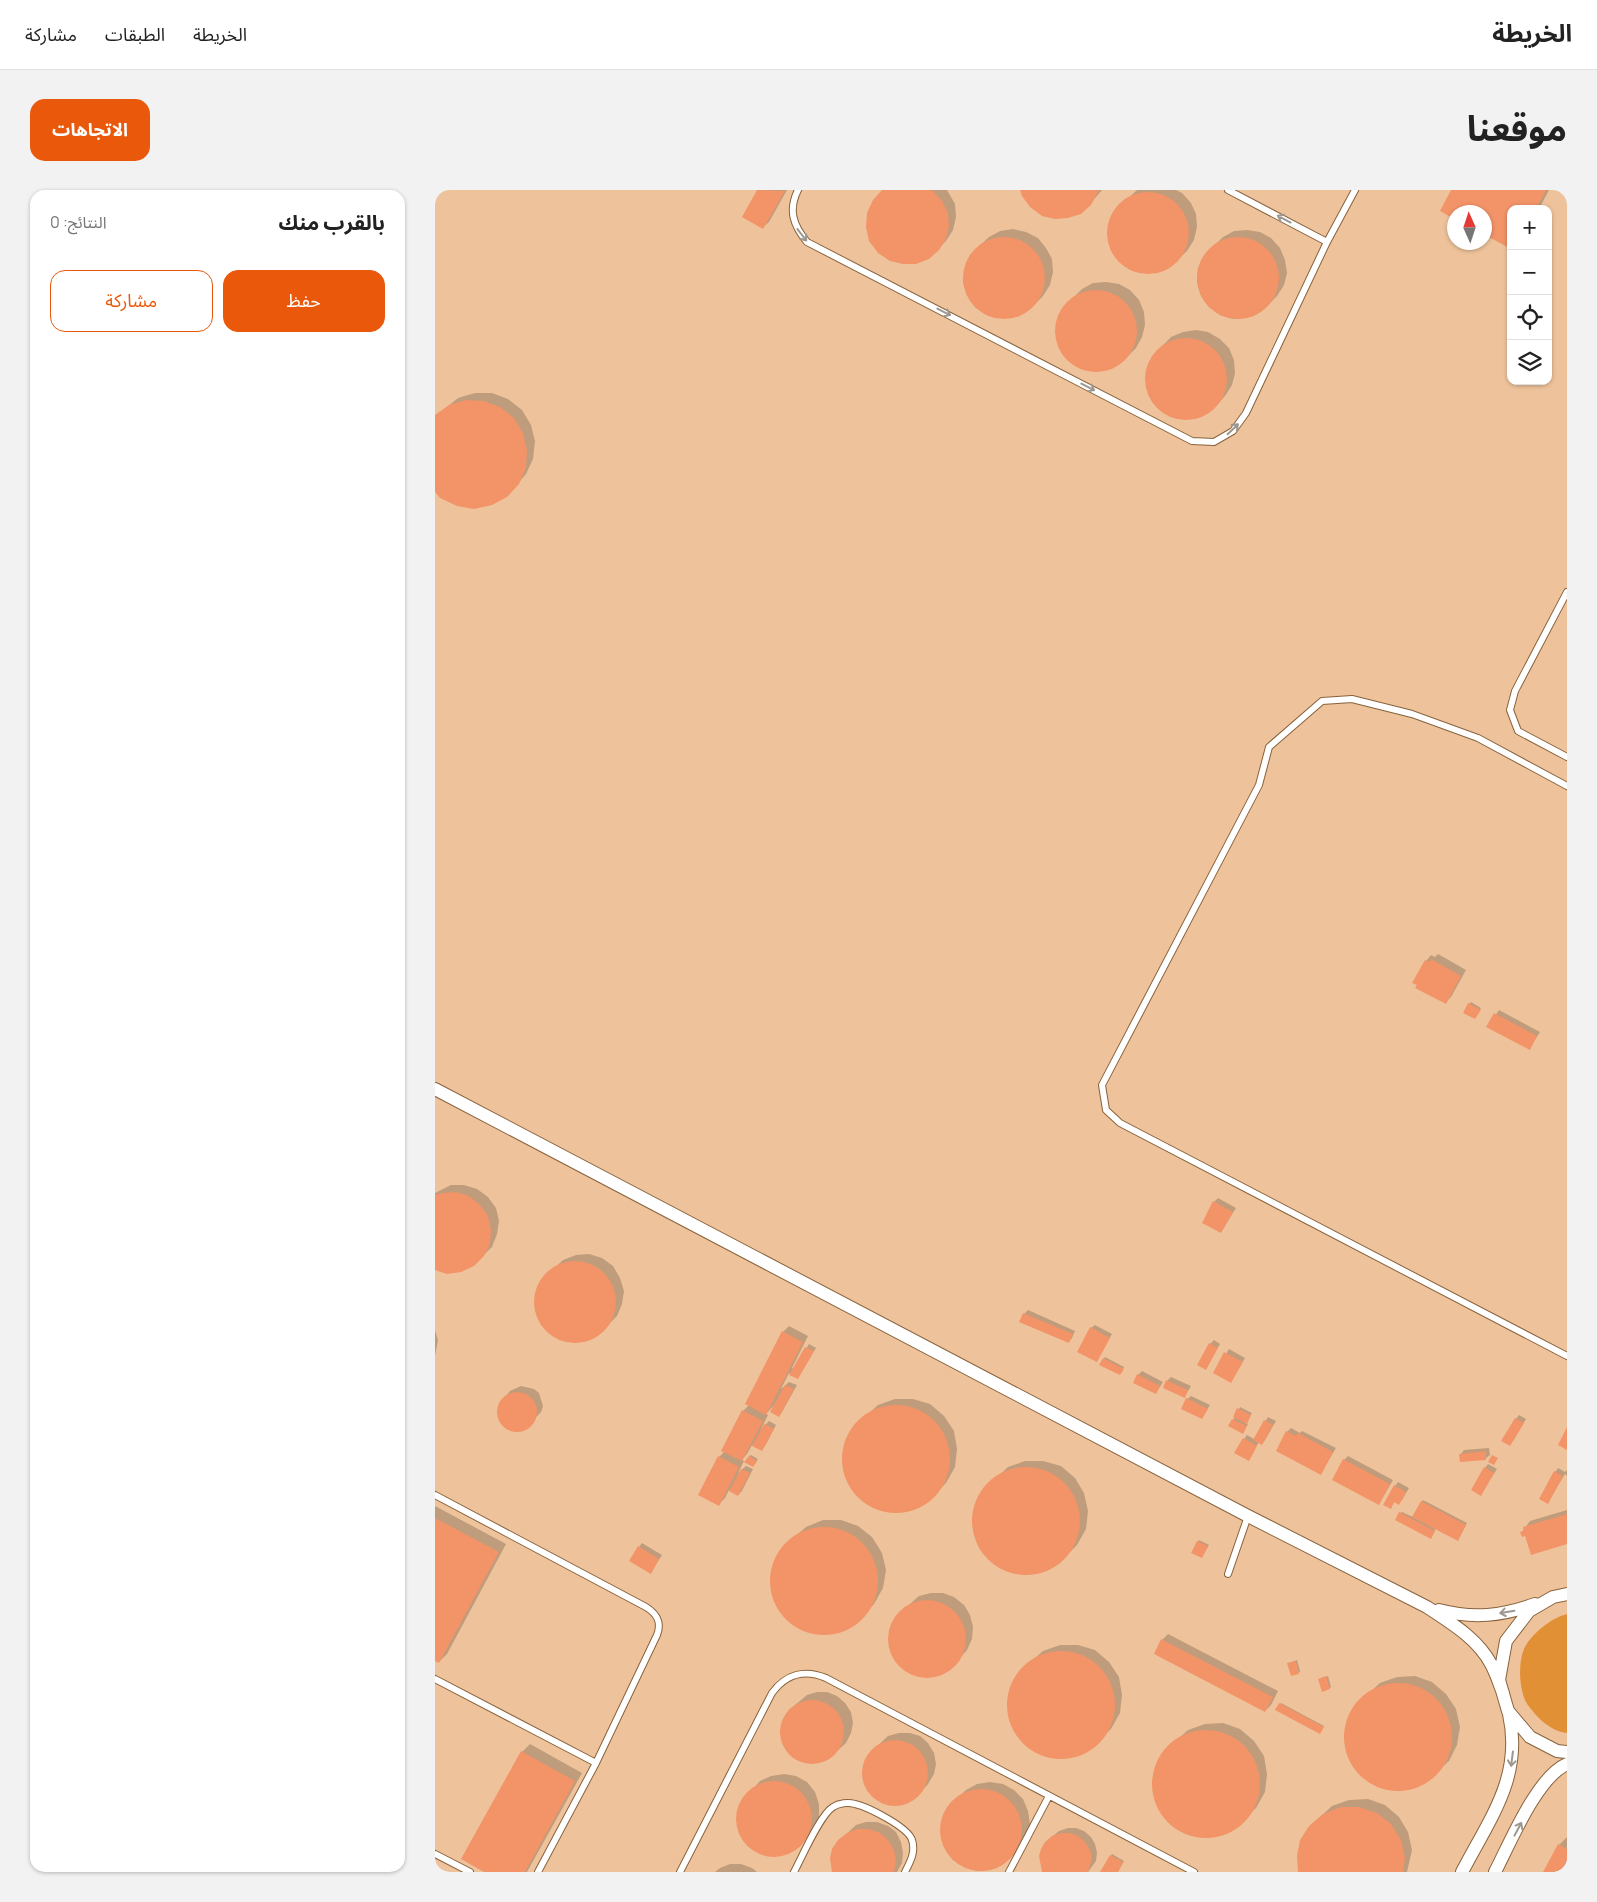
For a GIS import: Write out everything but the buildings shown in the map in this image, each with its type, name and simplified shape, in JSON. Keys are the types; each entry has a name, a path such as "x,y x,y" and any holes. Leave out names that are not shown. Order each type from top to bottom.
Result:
{"street":[{"path":"435,1089 1248,1516 1427,1607 1454,1624 1476,1642 1491,1663 1503,1693"},
{"path":"1427,1607 1459,1616 1487,1616 1517,1611 1553,1597 1567,1594"},
{"path":"1462,1872 1506,1789 1513,1760 1513,1733 1499,1680 1506,1642 1529,1611 1553,1597"},
{"path":"1508,1711 1530,1737 1557,1751 1567,1752"},
{"path":"1495,1872 1533,1801 1547,1780 1567,1764"}],"lane":[{"path":"1228,190 1327,242"},
{"path":"796,192 792,208 793,221 807,242 1192,441 1214,442 1233,431 1246,412 1327,242 1355,190"},
{"path":"1567,592 1515,691 1510,710 1518,731 1567,757"},
{"path":"1567,786 1479,738 1412,714 1352,699 1322,701 1269,747 1259,785 1102,1085 1107,1110 1120,1123 1567,1356"},
{"path":"435,1496 646,1607 658,1619 659,1630 657,1635 596,1763 538,1872"},
{"path":"1228,1574 1248,1516"},
{"path":"680,1872 772,1693 782,1681 796,1674 811,1673 826,1678 1194,1872"},
{"path":"435,1679 596,1763"},
{"path":"1009,1872 1049,1796"},
{"path":"794,1872 824,1816 834,1806 847,1803 861,1806 907,1830 912,1840 913,1852 905,1872"},
{"path":"435,1854 470,1872"}],"shaded area":[{"path":"1567,1614 1567,1733 1549,1726 1535,1714 1527,1704 1520,1676 1522,1655 1527,1643 1536,1632 1548,1623"}]}
